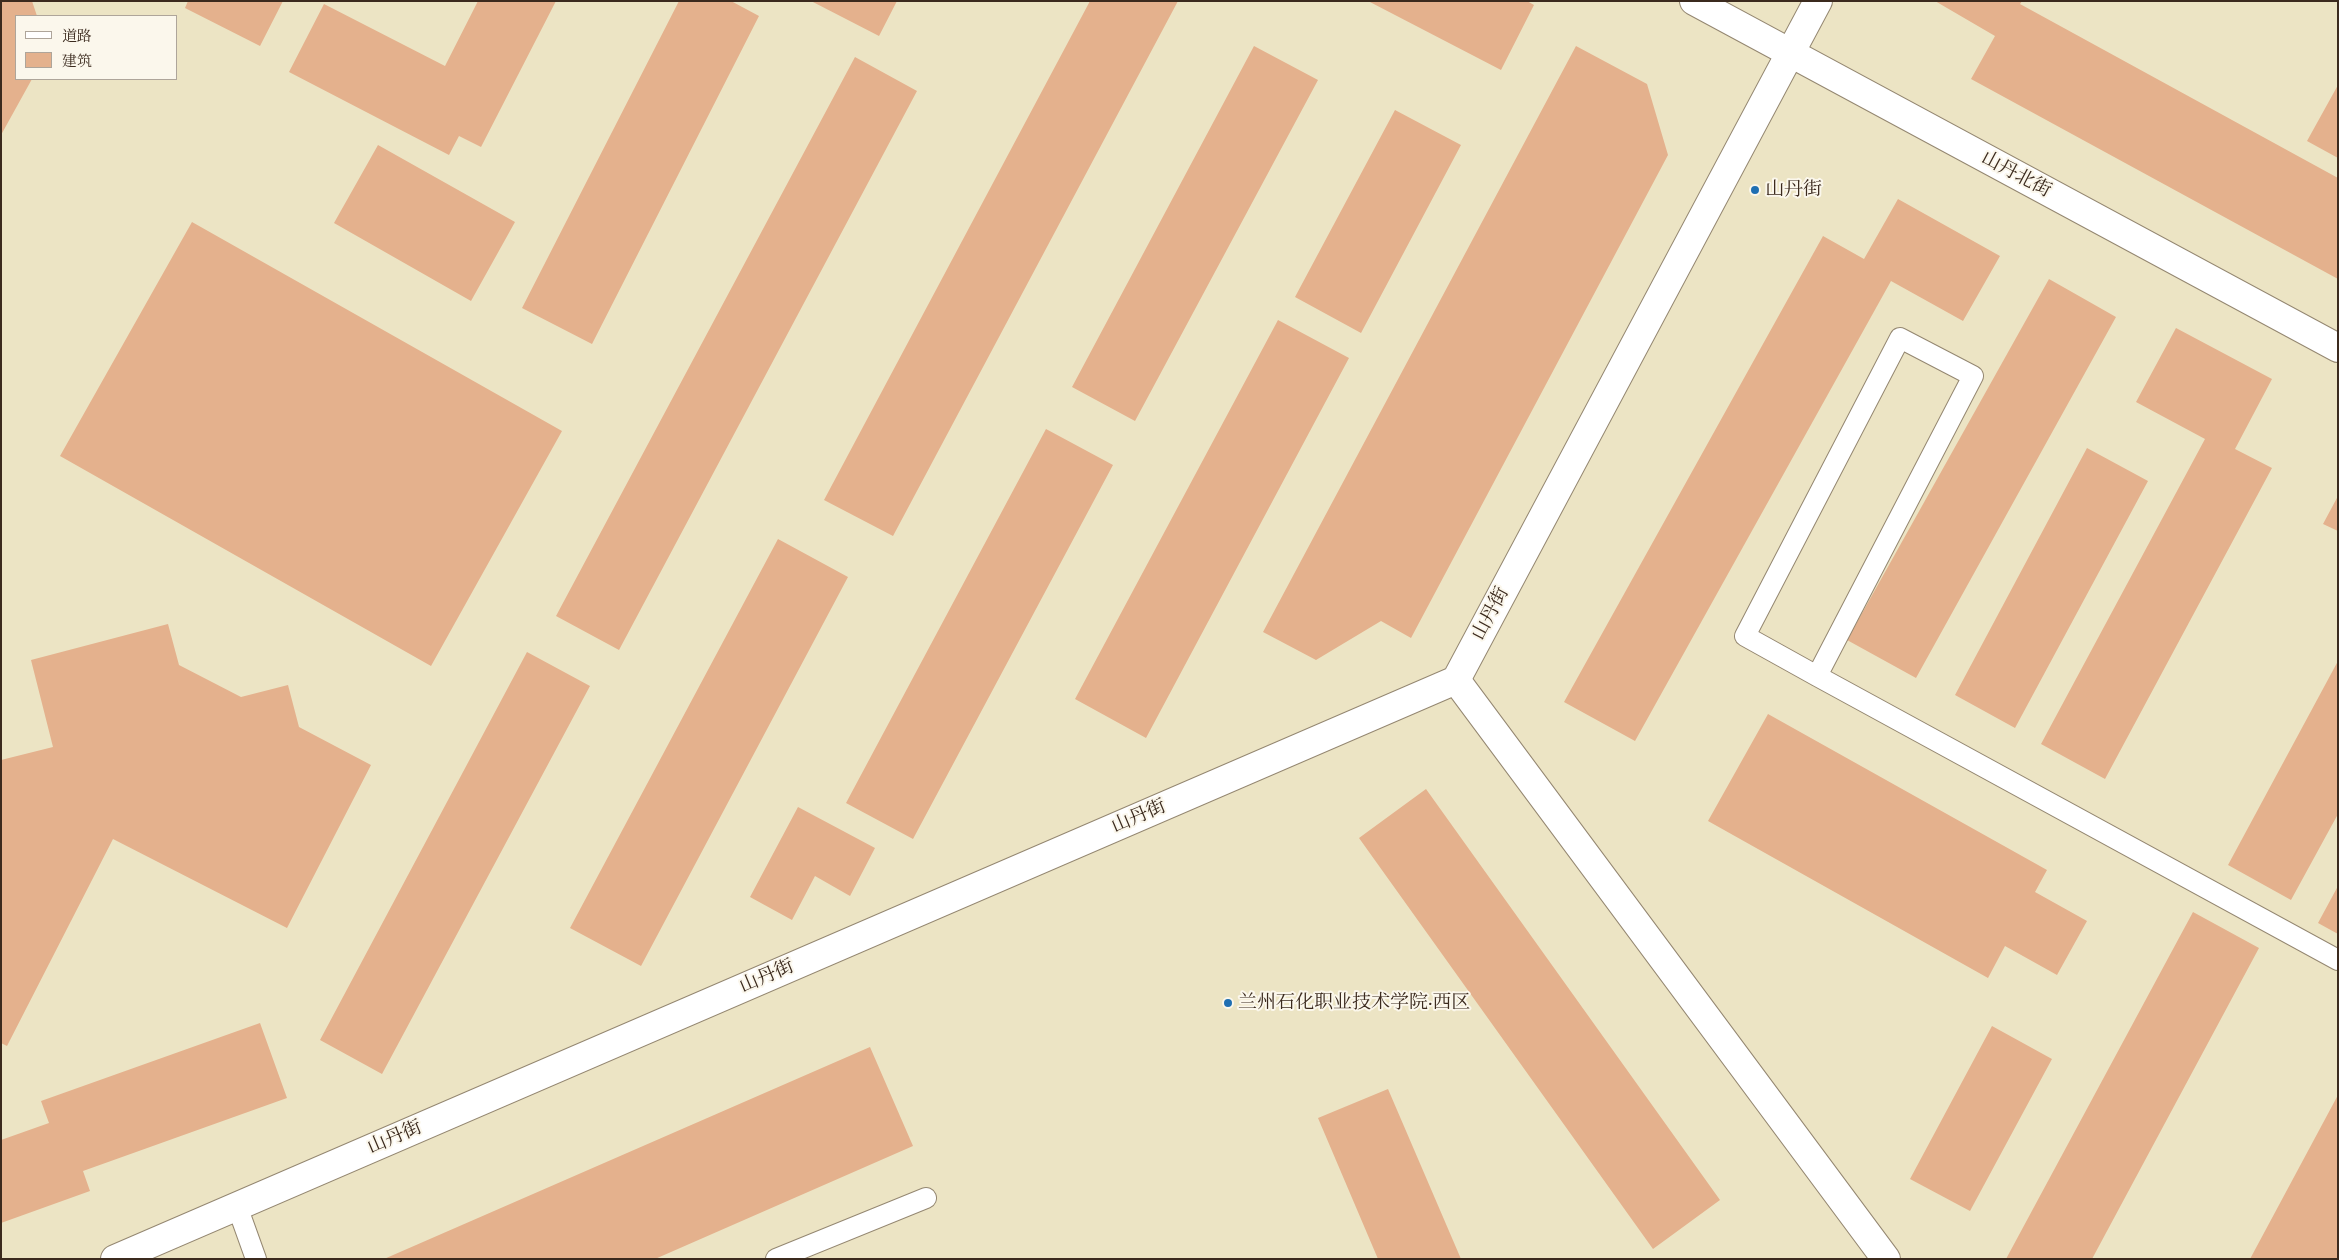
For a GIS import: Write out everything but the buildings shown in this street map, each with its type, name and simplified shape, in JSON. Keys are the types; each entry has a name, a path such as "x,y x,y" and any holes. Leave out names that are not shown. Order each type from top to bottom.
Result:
{"street":[{"name":"山丹北街","path":"1694,1 2338,348"},
{"name":"山丹街","path":"115,1259 1456,680 1818,1"},
{"path":"1456,680 1886,1259"}],"lane":[{"path":"1817,676 1973,376 1900,338 1745,636 1817,676 2338,960"},
{"path":"776,1259 926,1198"},
{"path":"237,1206 256,1259"}],"place":[{"name":"山丹街","path":"1755,190"},
{"name":"兰州石化职业技术学院·西区","path":"1228,1003"}]}
